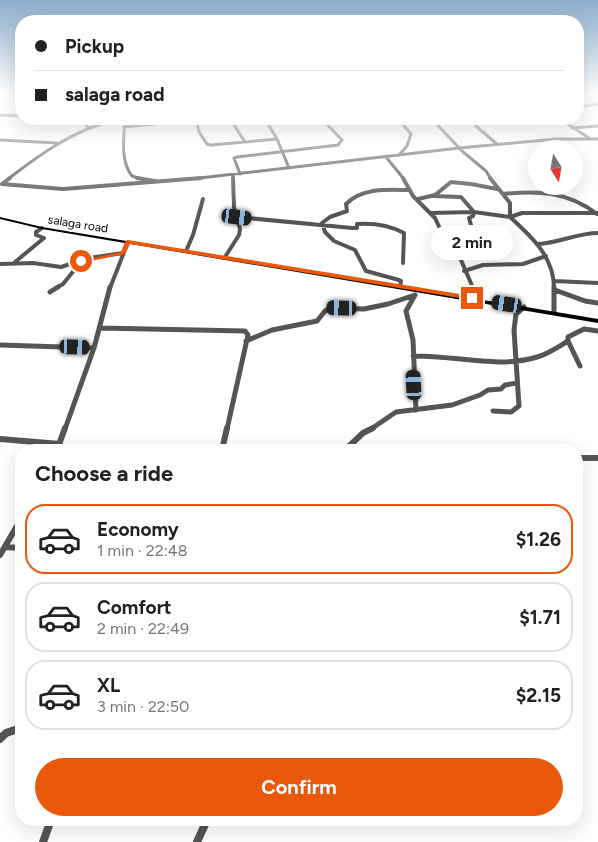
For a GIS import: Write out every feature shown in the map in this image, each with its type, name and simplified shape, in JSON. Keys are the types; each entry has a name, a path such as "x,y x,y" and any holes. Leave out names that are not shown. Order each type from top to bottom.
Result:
{"main road":[{"name":"salaga road","path":"0,218 42,228 598,320"}],"street":[{"path":"1,185 57,143 74,133"},
{"path":"124,133 127,171 140,179 169,182"},
{"path":"200,133 207,144 277,139"},
{"path":"239,133 245,142"},
{"path":"274,133 289,168"},
{"path":"240,174 234,158 338,145 342,140 336,133"},
{"path":"394,166 397,156 407,146 409,133"},
{"path":"445,133 458,148 486,171 493,184 504,194 510,203 510,217 538,244 546,256 550,263 554,281 554,312"},
{"path":"484,133 497,144"},
{"path":"582,133 592,139"},
{"path":"1,185 63,189 169,182 497,144 556,139 598,140"},
{"path":"0,140 57,143"},
{"path":"386,157 410,190 431,213 443,235 459,251 464,271 474,287 472,298"},
{"path":"225,258 239,235 240,229 234,207 233,175"},
{"path":"434,196 446,184 450,183 467,183 499,189"},
{"path":"400,286 401,281 399,280 366,271 355,250 346,249 325,232 322,223 347,211 346,204 358,195 391,190 410,190"},
{"path":"504,194 551,192 571,198 597,214"},
{"path":"418,199 434,196 461,197 474,212"},
{"path":"186,251 193,235 203,199"},
{"path":"431,213 474,212 510,217 522,213 597,214"},
{"path":"450,241 466,238 473,232 469,218 473,216 474,212"},
{"path":"237,217 322,227 357,228 358,224 365,223 391,225 404,233 406,240 402,258 403,263"},
{"path":"15,262 44,238 36,235 36,232 42,228"},
{"path":"538,244 558,242 579,234 598,233"},
{"path":"59,444 94,348 110,288 128,242"},
{"path":"0,264 15,262 61,267 123,253"},
{"path":"464,271 487,263 526,264 546,256"},
{"path":"50,292 64,284 81,261"},
{"path":"554,281 598,283"},
{"path":"416,410 413,356 415,348 411,337 412,325 406,311 419,290"},
{"path":"555,290 585,301 598,303"},
{"path":"246,341 259,332 317,321 325,311 331,308 364,309 388,304 415,295"},
{"path":"493,411 511,412 519,406 514,330 516,314 524,307"},
{"path":"100,328 245,331 248,335 223,444"},
{"path":"413,356 530,359 552,351 568,341 568,337 584,329 598,331"},
{"path":"568,341 580,366"},
{"path":"0,345 94,348"},
{"path":"351,444 363,433 385,421 396,412 452,405 480,395 488,390 501,389 505,385 517,383"},
{"path":"0,440 33,444"},
{"path":"583,458 598,458"},
{"path":"0,555 15,530"},
{"path":"5,547 15,548"},
{"path":"0,739 15,730"},
{"path":"43,842 49,826"},
{"path":"196,842 204,826"}],"route":[{"path":"81,261 123,253 128,242 472,298"}]}
